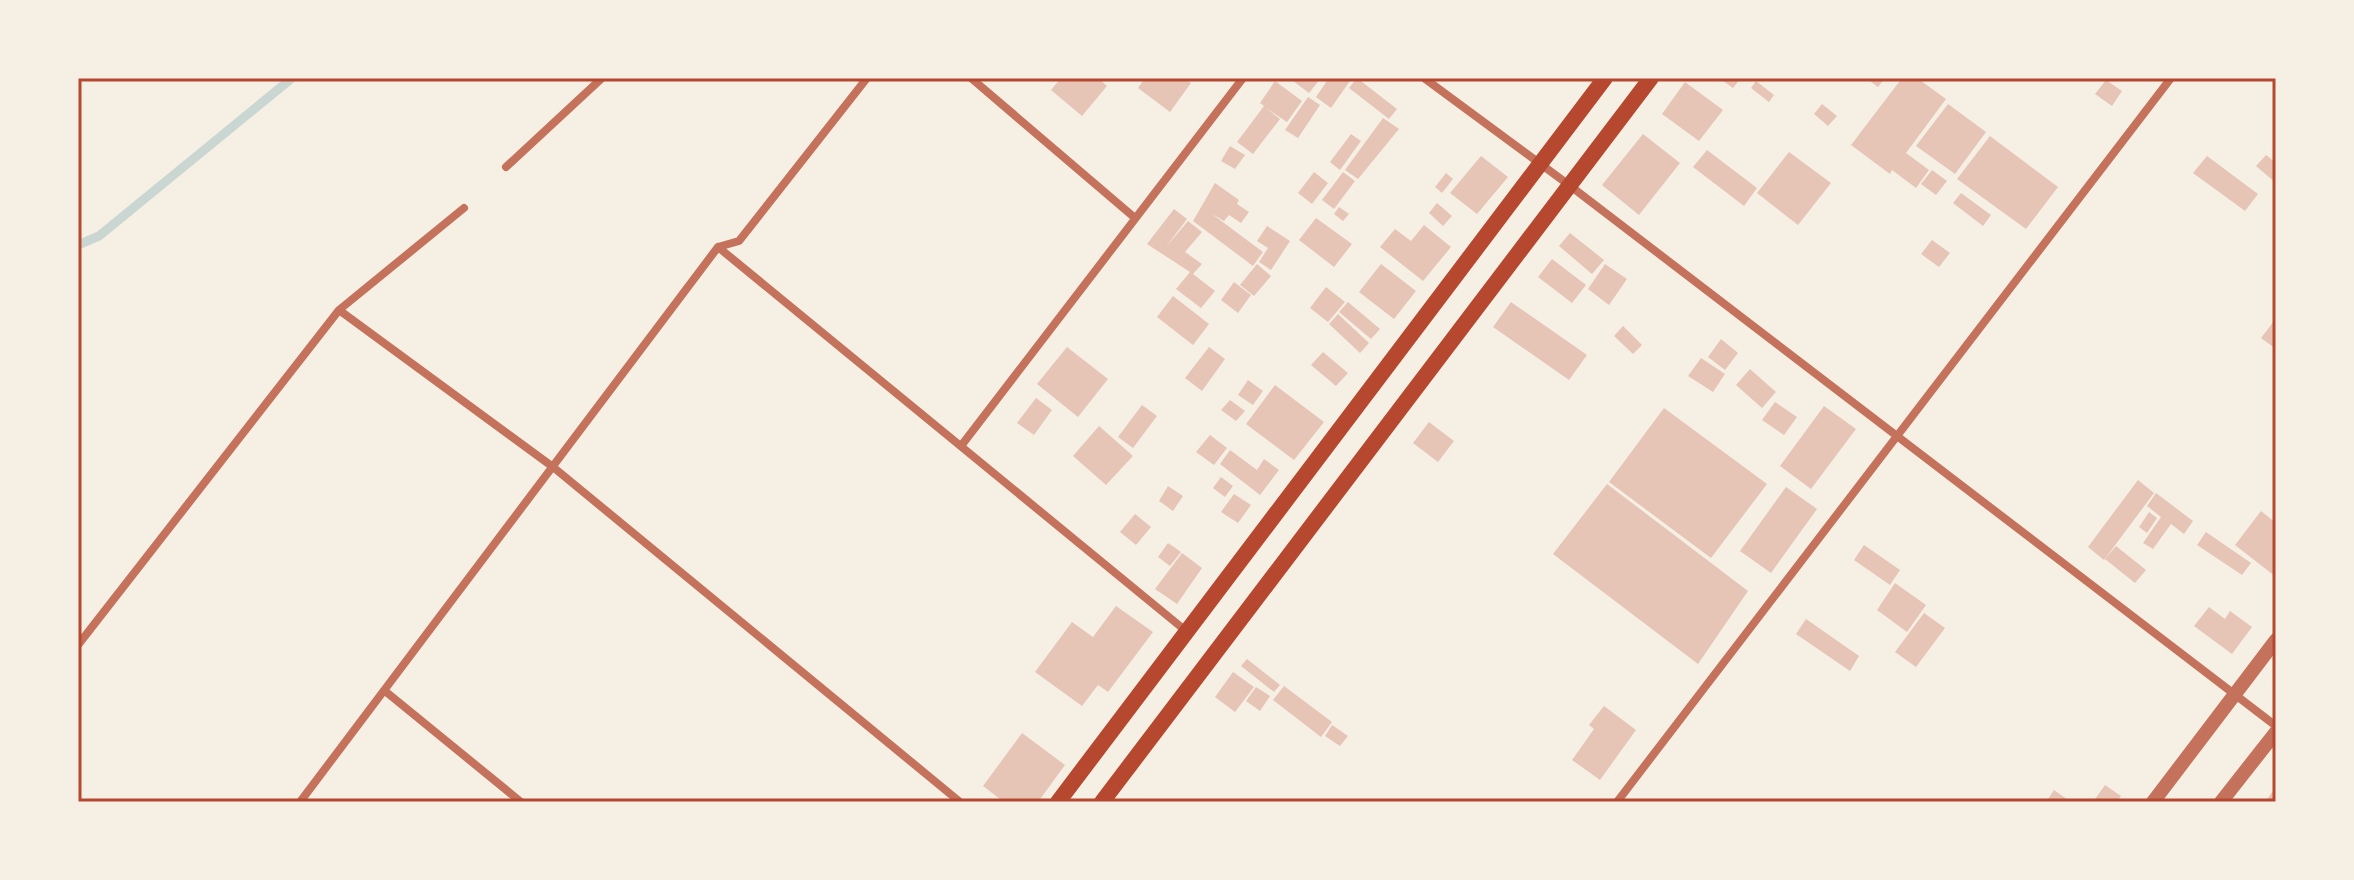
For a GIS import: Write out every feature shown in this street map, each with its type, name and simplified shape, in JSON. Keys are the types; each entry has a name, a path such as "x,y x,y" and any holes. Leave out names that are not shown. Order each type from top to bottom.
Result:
{"main road":[{"path":"1058,802 1605,78"},
{"path":"1102,802 1651,78"}],"street":[{"path":"506,167 602,78"},
{"path":"300,802 718,247 739,241 867,78"},
{"path":"971,78 1135,218"},
{"path":"961,446 1243,78"},
{"path":"1424,78 1540,162 2276,729 2221,802"},
{"path":"1617,802 2171,78"},
{"path":"78,645 339,310 464,208"},
{"path":"718,247 1186,631"},
{"path":"339,310 553,467 960,802"},
{"path":"2153,802 2276,640"},
{"path":"385,691 521,802"}],"building":[{"path":"1061,78 1098,78 1107,86 1082,116 1051,90"},
{"path":"1139,78 1184,78 1191,83 1170,112 1138,88 1143,81"},
{"path":"1289,78 1321,78 1309,93"},
{"path":"1329,78 1352,78 1331,108 1316,97"},
{"path":"1357,78 1397,109 1389,119 1349,88"},
{"path":"1719,78 1741,78 1733,88"},
{"path":"1866,78 1885,78 1878,87"},
{"path":"1902,78 1917,78 1946,99 1906,153 1929,170 1916,188 1892,170 1890,174 1851,145"},
{"path":"2106,80 2122,91 2112,106 2095,94"},
{"path":"1275,81 1302,101 1287,122 1266,108 1280,119 1253,154 1237,142 1264,106 1260,103"},
{"path":"1756,81 1774,95 1769,102 1751,88"},
{"path":"1685,82 1723,110 1699,141 1662,114"},
{"path":"1308,97 1320,105 1298,138 1285,130"},
{"path":"1822,104 1837,116 1828,126 1814,114"},
{"path":"1948,104 1986,132 1955,174 1916,146"},
{"path":"1383,118 1399,129 1358,179 1345,170"},
{"path":"1351,134 1361,141 1340,170 1330,162"},
{"path":"1643,134 1680,163 1639,215 1602,185"},
{"path":"1990,136 2058,187 2026,229 1957,179"},
{"path":"1230,146 1245,155 1235,169 1221,161"},
{"path":"1707,150 1757,188 1744,206 1693,167"},
{"path":"1789,152 1831,183 1798,225 1757,193"},
{"path":"2266,155 2276,163 2276,183 2256,166"},
{"path":"1481,156 1508,177 1477,214 1450,193"},
{"path":"2207,156 2258,194 2245,211 2193,173"},
{"path":"1932,170 1947,181 1936,195 1921,184"},
{"path":"1314,172 1328,183 1312,204 1298,193"},
{"path":"1343,172 1355,181 1334,209 1322,200"},
{"path":"1446,173 1453,179 1442,193 1435,187"},
{"path":"1215,183 1239,200 1237,204 1249,212 1241,223 1229,215 1224,221 1212,214 1263,252 1253,266 1193,221"},
{"path":"1961,193 1991,215 1983,226 1953,203"},
{"path":"1437,203 1452,216 1443,226 1429,213"},
{"path":"1339,207 1349,214 1343,221 1334,214"},
{"path":"1174,209 1187,219 1166,247 1188,221 1202,232 1185,252 1202,264 1193,274 1215,291 1201,308 1176,289 1190,272 1147,244"},
{"path":"1316,218 1352,244 1334,267 1299,240"},
{"path":"1424,225 1451,247 1423,281 1380,247 1395,229 1411,241"},
{"path":"1267,226 1290,241 1271,270 1259,262 1268,248 1257,241"},
{"path":"1570,233 1604,260 1592,274 1559,246"},
{"path":"1932,240 1950,253 1939,267 1921,254"},
{"path":"1552,259 1586,285 1572,303 1538,277"},
{"path":"1257,264 1271,276 1254,296 1240,285"},
{"path":"1381,264 1416,291 1394,319 1359,292"},
{"path":"1605,264 1627,279 1609,305 1588,289"},
{"path":"1234,282 1251,295 1238,313 1221,300"},
{"path":"1326,287 1345,302 1328,322 1310,308"},
{"path":"1173,296 1209,324 1193,345 1157,317"},
{"path":"1348,302 1380,329 1371,339 1339,312"},
{"path":"1511,302 1587,355 1569,380 1493,327"},
{"path":"1338,314 1369,343 1360,353 1329,324"},
{"path":"2276,322 2276,349 2261,338"},
{"path":"1623,326 1642,345 1633,354 1614,336"},
{"path":"1721,339 1738,353 1725,370 1708,357"},
{"path":"1067,347 1108,379 1078,417 1037,384"},
{"path":"1209,347 1225,359 1202,391 1185,378"},
{"path":"1323,352 1348,373 1336,386 1311,365"},
{"path":"1701,358 1725,374 1713,392 1688,376"},
{"path":"1750,369 1776,392 1762,408 1736,385"},
{"path":"1248,380 1263,391 1253,405 1238,395"},
{"path":"1275,385 1324,422 1294,460 1246,424"},
{"path":"1036,398 1052,410 1034,435 1017,423"},
{"path":"1230,400 1245,411 1236,421 1221,410"},
{"path":"1775,402 1797,417 1784,435 1762,420"},
{"path":"1142,405 1157,416 1133,448 1118,437"},
{"path":"1824,406 1856,429 1811,489 1780,466"},
{"path":"1664,408 1767,484 1711,558 1609,482"},
{"path":"1429,422 1454,441 1438,462 1413,443"},
{"path":"1099,426 1133,456 1106,485 1073,456"},
{"path":"1210,435 1227,448 1214,465 1196,452"},
{"path":"1230,450 1257,470 1264,459 1279,470 1260,495 1220,464"},
{"path":"1221,477 1233,486 1225,497 1213,488"},
{"path":"2138,480 2154,493 2104,560 2088,547"},
{"path":"1607,484 1748,591 1698,664 1553,554"},
{"path":"1168,486 1183,496 1173,511 1159,501"},
{"path":"1786,487 1817,509 1771,573 1740,551"},
{"path":"2156,493 2193,521 2184,534 2171,524 2153,549 2143,543 2161,517 2147,506"},
{"path":"1234,494 1251,505 1238,523 1221,512"},
{"path":"2261,511 2276,523 2276,577 2235,545"},
{"path":"2149,512 2157,518 2147,533 2139,527"},
{"path":"1135,514 1151,527 1136,545 1120,532"},
{"path":"2206,532 2251,563 2242,575 2197,545"},
{"path":"1168,543 1181,552 1170,566 1158,557"},
{"path":"1864,545 1900,570 1890,585 1854,560"},
{"path":"2116,546 2146,570 2135,583 2105,559"},
{"path":"1182,553 1202,568 1177,604 1155,589"},
{"path":"1895,583 1926,605 1907,632 1877,610"},
{"path":"1116,606 1153,632 1108,692 1098,685 1082,706 1035,672 1072,622 1093,637"},
{"path":"2209,607 2225,619 2230,611 2252,627 2232,654 2194,626"},
{"path":"1924,613 1945,628 1916,667 1895,652"},
{"path":"1806,619 1859,656 1850,671 1796,634"},
{"path":"1247,659 1280,685 1274,692 1241,666"},
{"path":"1233,672 1254,687 1235,712 1215,697"},
{"path":"1284,686 1332,722 1321,737 1273,700"},
{"path":"1256,687 1270,696 1260,711 1246,701"},
{"path":"1604,706 1636,730 1600,780 1572,760 1594,729 1589,725"},
{"path":"1332,725 1348,736 1340,746 1325,736"},
{"path":"1022,733 1065,765 1038,802 1004,802 983,786"},
{"path":"2105,785 2121,796 2117,802 2093,802"},
{"path":"2276,787 2276,802 2265,802"},
{"path":"2054,790 2071,802 2046,802"}],"waterway":[{"path":"78,245 99,236 292,78"}]}
